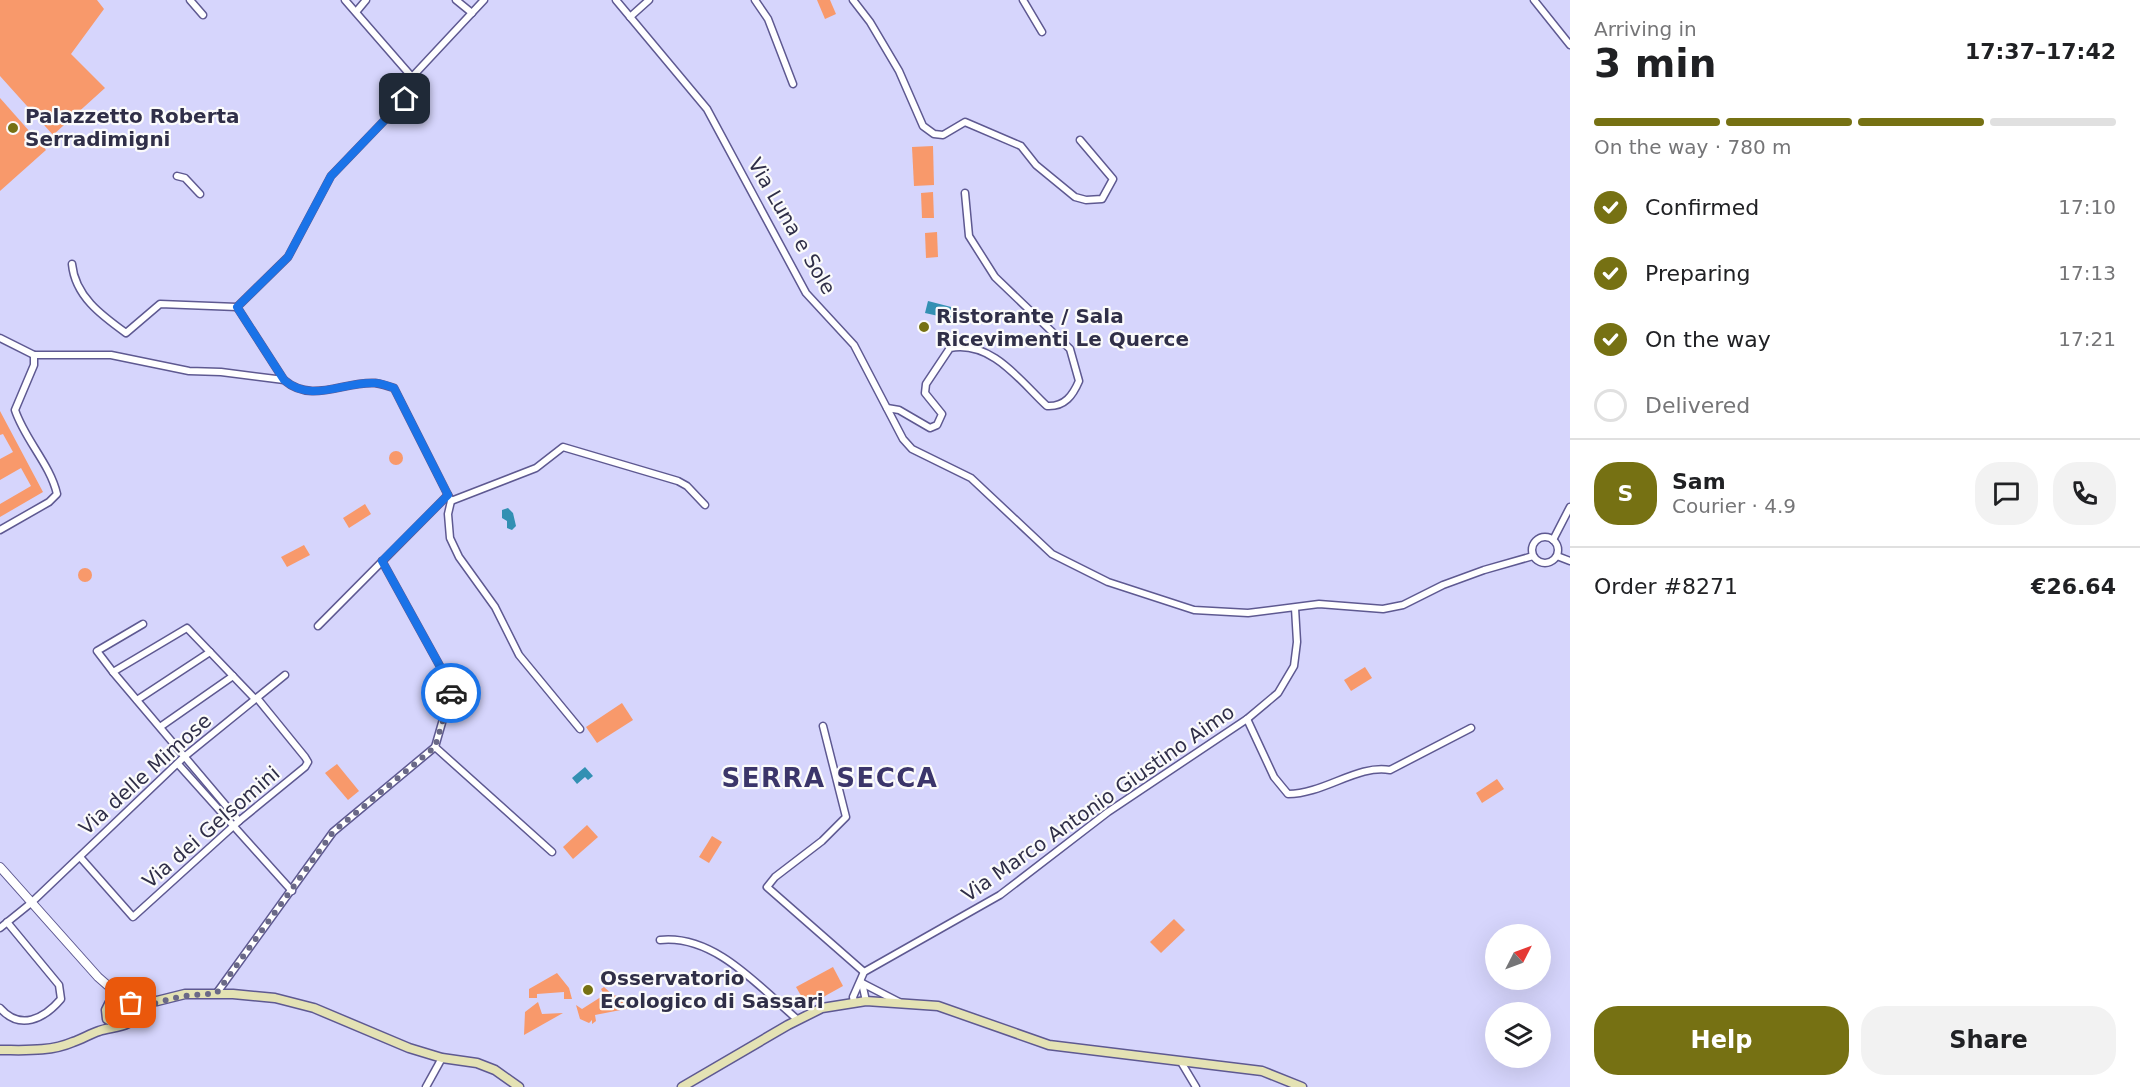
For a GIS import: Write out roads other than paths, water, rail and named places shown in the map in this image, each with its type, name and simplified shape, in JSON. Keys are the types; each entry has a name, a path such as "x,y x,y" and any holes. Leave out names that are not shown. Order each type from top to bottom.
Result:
{"main road":[{"path":"81,1038 96,1027 106,1015 110,1002 122,998 131,1003 157,1001 185,994 275,998 314,1008 410,1048 442,1058 477,1063 495,1070 519,1087"},
{"path":"0,1050 41,1050 127,1024 134,1012 157,1001"},
{"path":"682,1087 822,1008 866,1001 938,1006 1049,1045 1262,1071 1302,1087"},
{"path":"131,1003 134,1012"},
{"path":"106,1015 110,1022 118,1026"}],"street":[{"path":"190,0 203,15"},
{"path":"345,0 412,77 484,0"},
{"path":"356,12 366,0"},
{"path":"456,0 472,13"},
{"name":"Via Luna e Sole","path":"615,0 707,109 806,293 854,345 903,439 912,449 971,478 1052,554 1108,582 1194,610 1248,613 1319,604 1383,609 1403,605 1443,585 1484,570 1533,556"},
{"path":"630,17 649,0"},
{"path":"755,0 768,19 793,84"},
{"path":"853,0 899,72 923,126 934,134 943,135 965,122 1021,146 1036,165 1075,197 1086,200 1102,199 1113,179 1080,140"},
{"path":"1023,0 1042,32"},
{"path":"1534,0 1570,45"},
{"path":"72,264 74,280 94,309 126,333 160,304 237,307 288,257 331,176 405,99"},
{"path":"177,176 184,178 200,194"},
{"path":"887,408 899,410 930,428 937,425 942,414 925,393 926,384 950,348 962,346 988,354 1027,384 1047,406 1064,403 1073,395 1079,381 1070,349 995,277 969,236 965,193"},
{"path":"237,307 284,380 291,387 312,392 375,383 394,388 449,498 450,538 459,557 495,607 519,655 580,729"},
{"path":"0,338 34,356 111,355 189,371 221,372 284,380"},
{"path":"0,530 49,502 57,494 54,483 19,423 15,410 34,365 34,356"},
{"path":"318,626 449,498 536,468 563,447 678,481 687,486 705,506"},
{"path":"1552,540 1570,507"},
{"path":"1544,537 1552,540 1557,547 1557,556 1547,563 1539,562 1533,556 1532,548 1537,540 1544,537"},
{"path":"1557,556 1570,561"},
{"path":"216,994 333,832 435,747 452,688 382,561"},
{"name":"Via Marco Antonio Giustino Aimo","path":"864,972 999,895 1108,812 1247,719 1278,693 1294,666 1297,642 1295,608"},
{"path":"143,624 97,651 239,821"},
{"path":"113,672 187,628 256,699"},
{"path":"137,700 210,652"},
{"name":"Via delle Mimose","path":"0,928 32,903 184,757 285,675"},
{"path":"160,727 233,676"},
{"name":"Via dei Gelsomini","path":"80,857 133,917 239,821 305,767 308,762 256,699"},
{"path":"1247,719 1274,777 1288,794 1306,794 1376,767 1390,770 1471,728"},
{"path":"824,726 846,817 822,841 775,877 766,887 864,972 862,983 853,997 854,1002"},
{"path":"435,747 552,852"},
{"path":"178,764 292,891"},
{"path":"0,867 98,977 122,998"},
{"path":"0,1008 15,1020 33,1021 61,999 59,985 7,922"},
{"path":"660,940 677,938 691,941 741,969 798,1020"},
{"path":"98,977 110,1002"},
{"path":"862,983 866,1001"},
{"path":"862,983 900,1003"},
{"path":"426,1087 442,1058"},
{"path":"1181,1062 1196,1087"}],"water":[{"path":"928,301 955,308 952,319 925,313"},
{"path":"508,508 513,513 516,526 512,530 507,528 507,521 502,518 502,510"},
{"path":"585,767 593,776 588,780 585,777 577,784 572,778"}],"place":[{"name":"Palazzetto Roberta Serradimigni","path":"13,128"},
{"name":"Ristorante / Sala Ricevimenti Le Querce","path":"924,327"},
{"name":"Osservatorio Ecologico di Sassari","path":"588,990"}],"district":[{"name":"SERRA SECCA","path":"830,778"}]}
